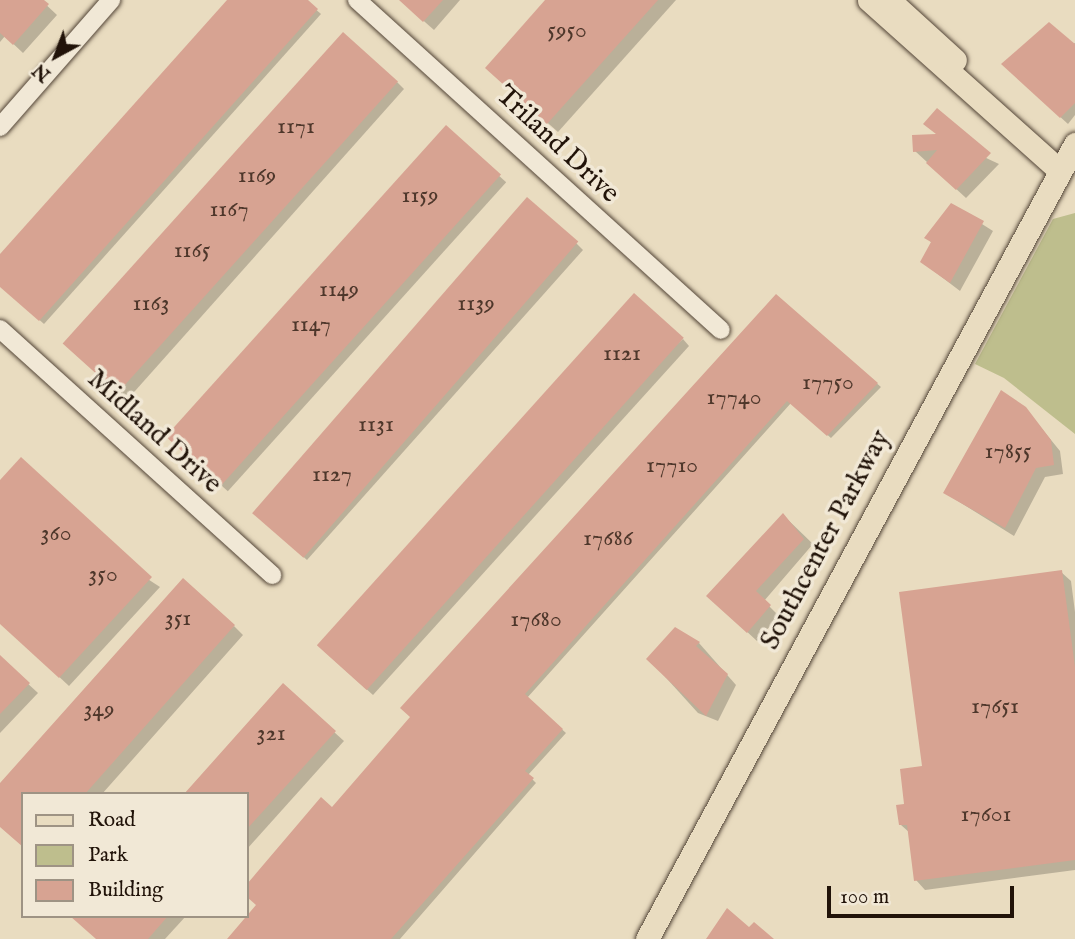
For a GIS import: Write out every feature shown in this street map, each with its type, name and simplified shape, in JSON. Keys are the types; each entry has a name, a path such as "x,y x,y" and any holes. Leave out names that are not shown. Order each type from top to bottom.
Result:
{"main road":[{"path":"869,0 972,97 989,103 1067,168"},
{"path":"889,0 983,85 989,103"},
{"name":"Southcenter Parkway","path":"648,939 1067,168 1075,145"}],"street":[{"path":"0,127 111,0"},
{"name":"Triland Drive","path":"357,0 720,330"},
{"name":"Midland Drive","path":"0,329 272,575"}],"green space":[{"path":"1075,213 1075,434 1004,378 975,364 1053,219"}],"building":[{"path":"0,0 44,0 49,4 13,45 0,33"},
{"path":"227,0 308,0 318,9 39,321 0,287 0,254"},
{"path":"399,0 443,0 423,22"},
{"path":"545,0 658,0 547,124 485,68"},
{"path":"1049,22 1075,44 1075,103 1060,118 1001,64"},
{"path":"343,32 398,82 118,393 63,343"},
{"path":"937,108 991,153 956,190 926,163 937,150 913,152 912,135 936,134 923,124"},
{"path":"446,125 501,175 221,486 166,436"},
{"path":"527,197 578,242 303,558 252,513"},
{"path":"951,203 984,221 950,283 920,262 931,242 924,238"},
{"path":"634,293 684,338 367,690 317,645"},
{"path":"776,294 878,383 827,436 787,401 525,694 563,729 525,771 534,778 391,939 227,939 245,918 248,918 256,905 248,898 248,883 321,797 332,807 410,717 400,708"},
{"path":"1001,390 1026,407 1051,440 1054,465 1036,468 1005,528 943,493"},
{"path":"21,457 152,577 59,678 0,624 0,480"},
{"path":"783,513 804,539 756,591 771,605 747,633 706,596"},
{"path":"1062,570 1075,667 1075,860 914,881 907,825 899,825 896,805 904,804 900,769 922,766 899,592"},
{"path":"183,578 235,625 87,792 21,792 21,845 0,827 0,783"},
{"path":"675,627 700,642 696,646 728,674 706,716 646,659"},
{"path":"0,655 30,683 0,714"},
{"path":"283,683 336,731 248,828 248,792 186,792"},
{"path":"727,908 749,927 754,922 774,939 706,939"},
{"path":"72,918 166,918 148,939 96,939"}]}
